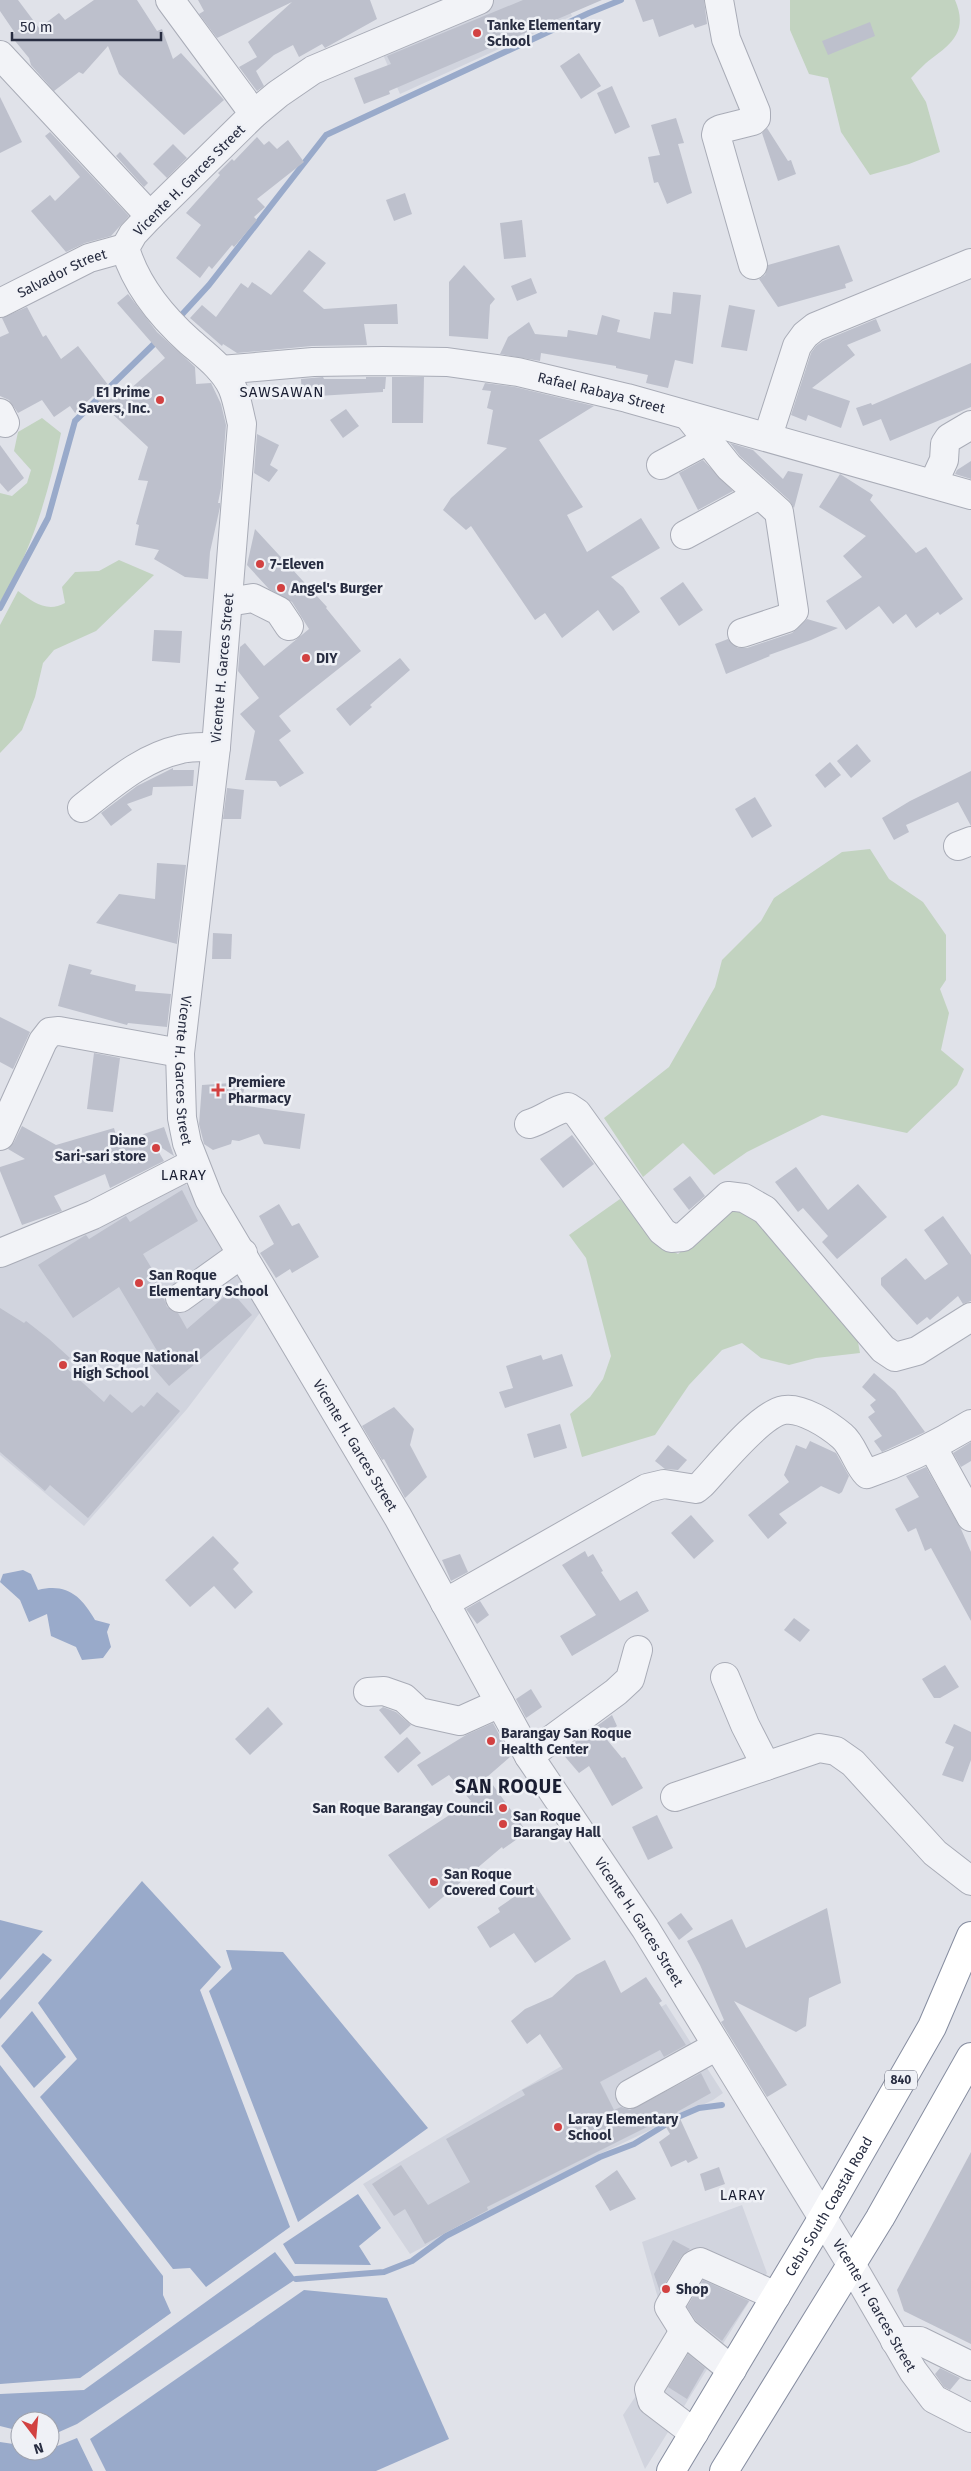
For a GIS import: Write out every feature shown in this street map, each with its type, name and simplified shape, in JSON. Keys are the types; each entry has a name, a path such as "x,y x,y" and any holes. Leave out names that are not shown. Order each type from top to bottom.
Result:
{"highway":[{"name":"Cebu South Coastal Road","path":"671,2471 822,2219 932,2026 971,1936"},
{"path":"724,2471 808,2338 880,2218 971,2057"}],"street":[{"path":"170,0 254,114"},
{"path":"719,0 726,40 756,112 756,118 753,121 721,129 716,135 753,265"},
{"name":"Vicente H. Garces Street","path":"467,2 313,70 278,94 254,114 150,216 133,234 125,248 130,265 143,288 173,326 221,370 232,387 242,424 216,747 180,1053 182,1118 194,1163 209,1199 243,1253 398,1517 529,1756 645,1928 851,2264 913,2372 934,2399 971,2418"},
{"path":"3,65 150,216"},
{"name":"Salvador Street","path":"0,303 89,258 125,248"},
{"path":"768,436 797,346 805,334 815,327 971,263"},
{"name":"Rafael Rabaya Street","path":"221,370 313,362 447,362 518,372 626,398 768,436 971,495"},
{"path":"689,416 729,467 779,512 795,610 787,618 742,633"},
{"path":"933,484 944,460 945,444 949,438 971,425"},
{"path":"661,465 708,440"},
{"path":"685,535 759,495"},
{"path":"228,602 253,598 279,611 289,626"},
{"path":"82,808 131,769 153,757 183,748 216,747"},
{"path":"0,1136 43,1041 50,1032 59,1031 180,1053"},
{"path":"530,1124 545,1119 558,1110 568,1108 577,1113 662,1231 671,1238 683,1237 728,1196 744,1198 765,1210 883,1349 895,1357 917,1351 971,1317"},
{"path":"0,1253 93,1215 194,1163"},
{"path":"180,1298 243,1253"},
{"path":"445,1603 647,1488 664,1484 696,1488 702,1484 742,1440 772,1415 784,1410 797,1411 815,1418 844,1437 867,1474 903,1462 933,1448 971,1424"},
{"path":"933,1448 971,1517"},
{"path":"529,1756 616,1692 630,1678 638,1650"},
{"path":"725,1677 745,1725 766,1766"},
{"path":"368,1692 384,1691 404,1698 418,1712 460,1721 500,1703"},
{"path":"676,1797 819,1748 836,1751 853,1763 934,1853 971,1881"},
{"path":"630,2094 717,2046"},
{"path":"732,2370 684,2331 669,2307 694,2265 700,2262 776,2296"},
{"path":"684,2331 649,2388 649,2396 652,2401 694,2433"},
{"path":"895,2341 920,2341 971,2366"}],"shaded area":[{"name":"Tanke Elementary School","path":"494,0 565,0 572,16 400,94 381,50"},
{"path":"184,1181 265,1306 187,1409 84,1526 0,1455 0,1265 4,1260 91,1231"},
{"name":"Laray Elementary School","path":"666,2004 723,2093 713,2100 600,2154 410,2254 363,2184"},
{"path":"742,2205 767,2273 645,2469 623,2415 671,2344 642,2242"}],"green space":[{"path":"790,0 955,0 960,20 956,35 946,47 911,78 926,102 940,152 909,164 870,175 841,132 828,78 809,74 790,30"},
{"path":"42,418 61,433 56,455 45,499 30,542 0,602 0,493 12,496 27,483 31,470 14,451 18,432"},
{"path":"119,560 154,575 96,631 54,650 43,663 35,697 22,730 0,753 0,625 18,591 40,605 58,606 65,603 62,587 75,572 99,571"},
{"path":"870,849 889,879 923,902 946,935 946,980 940,989 949,1013 941,1050 964,1069 957,1085 907,1133 822,1115 747,1152 714,1175 683,1143 643,1177 604,1118 669,1067 715,987 722,960 761,921 774,898 842,852"},
{"path":"620,1199 667,1248 678,1254 729,1210 752,1212 856,1331 860,1353 816,1358 789,1365 761,1358 742,1343 722,1350 689,1385 655,1435 582,1457 570,1414 590,1397 603,1379 611,1356 586,1258 569,1235"}],"water":[{"path":"23,1570 31,1574 38,1590 57,1588 72,1593 84,1604 95,1620 110,1624 107,1632 111,1647 103,1658 82,1660 76,1647 51,1636 47,1614 29,1622 20,1600 0,1582 3,1574"},
{"path":"142,1881 221,1967 200,1990 290,2227 206,2287 190,2268 173,2269 40,2097 77,2059 38,2003"},
{"path":"0,1920 43,1931 0,1980"},
{"path":"226,1950 283,1952 428,2128 298,2222 209,1991 232,1969"},
{"path":"43,1953 52,1960 0,2019 0,2000"},
{"path":"32,2011 66,2057 34,2088 1,2046"},
{"path":"0,2065 163,2276 163,2295 171,2313 80,2378 0,2384"},
{"path":"358,2194 381,2228 359,2246 371,2265 295,2264 283,2244"},
{"path":"275,2252 296,2279 77,2424 60,2432 60,2411 10,2411 10,2428 0,2426 0,2394 84,2390"},
{"path":"304,2290 387,2298 449,2439 376,2471 106,2471 90,2439"},
{"path":"77,2438 93,2471 0,2471 0,2442 10,2444 10,2461 60,2461 60,2445"}],"building":[{"path":"0,0 18,0 39,28 59,13 65,20 94,0 137,0 157,31 162,29 173,59 181,53 224,100 184,135 119,74 108,46 83,74 79,72 54,91 31,65 29,58 11,36 15,33 0,11"},
{"path":"198,0 370,0 377,19 325,48 322,44 299,57 293,45 274,55 256,71 264,86 257,91 239,67 257,57 248,42 292,2 217,38 199,14 204,11"},
{"name":"Tanke Elementary School","path":"523,0 602,0 389,91 390,94 364,104 354,78 391,64 387,56"},
{"path":"635,0 704,0 707,24 695,28 693,24 659,37 653,19 643,22"},
{"path":"870,22 875,36 828,55 822,41"},
{"path":"579,53 601,86 581,99 560,66"},
{"path":"612,86 630,127 615,134 597,93"},
{"path":"0,97 22,142 0,153"},
{"path":"676,118 684,143 678,144 692,193 667,204 658,182 654,183 648,157 660,155 651,125"},
{"path":"767,128 788,161 791,160 796,174 778,181 762,133"},
{"path":"50,132 129,216 111,236 85,243 66,252 31,211 50,195 55,201 80,177 45,136"},
{"path":"257,137 264,145 269,141 277,149 288,140 304,162 257,199 265,207 254,217 257,220 234,247 232,245 212,269 209,266 200,278 176,258 201,225 186,213 220,175 218,173 232,159 234,161"},
{"path":"173,144 187,158 167,178 153,164"},
{"path":"120,152 148,183 144,187 116,156"},
{"path":"405,193 412,214 394,221 386,200"},
{"path":"522,220 526,257 504,259 500,223"},
{"path":"839,245 853,281 845,284 846,288 778,307 759,279 765,275 768,265"},
{"path":"309,250 326,263 303,291 324,309 397,304 398,324 364,324 367,345 312,346 237,353 223,344 222,346 190,318 202,305 216,317 241,283 248,288 252,282 271,295"},
{"path":"464,265 495,299 490,305 488,339 449,336 449,282"},
{"path":"531,278 537,293 517,301 511,286"},
{"path":"673,292 701,295 693,364 675,360 668,388 646,383 648,375 616,368 616,366 541,353 540,361 500,354 508,337 529,322 535,334 567,337 568,330 597,335 602,315 620,320 617,332 650,339 654,312 671,314"},
{"path":"128,294 157,332 195,367 196,384 211,383 221,404 226,425 218,503 220,503 220,507 210,552 208,579 185,577 154,559 159,550 135,545 139,525 136,524 148,481 138,480 148,447 93,396 75,413 70,406 54,417 42,400 18,413 9,400 0,396 0,337 9,333 2,318 27,307 43,337 46,335 61,359 78,346 119,399 165,358 117,303"},
{"path":"729,305 755,310 747,351 721,347"},
{"path":"876,319 881,331 847,345 855,355 812,388 850,401 841,428 808,415 806,421 791,415 811,353 816,346 823,341"},
{"path":"971,363 971,407 890,441 881,419 863,426 856,408 871,403 872,405"},
{"path":"323,377 324,379 366,379 366,377 386,377 385,389 383,389 383,392 302,397 301,379"},
{"path":"392,377 424,377 423,423 392,423"},
{"path":"485,383 515,387 594,406 539,440 583,507 567,515 587,552 641,518 660,548 611,577 623,587 640,612 613,631 598,610 562,638 545,613 535,620 471,526 466,530 443,510 451,498 507,448 487,444 493,410 487,408 491,391 482,390"},
{"path":"346,409 359,426 343,438 330,420"},
{"path":"257,434 279,445 270,465 278,470 269,482 254,473"},
{"path":"730,443 753,450 783,479 788,471 803,474 794,508 789,500 740,456"},
{"path":"0,445 24,478 8,492 0,483"},
{"path":"703,460 733,491 698,510 679,473"},
{"path":"971,461 971,479 955,474 957,470"},
{"path":"840,474 873,495 870,500 916,553 926,547 963,599 940,615 938,612 916,628 906,614 893,624 879,606 846,630 826,601 862,577 843,556 866,536 819,507"},
{"path":"255,529 327,607 361,651 279,716 291,731 279,740 304,773 280,787 276,781 245,780 255,731 240,714 259,698 238,671 240,647 245,643 264,666 309,629 292,602 269,589 247,565"},
{"path":"683,582 703,610 679,626 660,598"},
{"path":"807,619 838,628 726,674 715,644 728,639 738,648 747,648 792,633"},
{"path":"154,630 182,631 180,663 152,661"},
{"path":"400,658 410,670 370,705 372,707 350,726 336,709"},
{"path":"857,744 871,761 851,778 837,761"},
{"path":"830,762 841,775 825,788 815,775"},
{"path":"173,768 173,770 194,770 193,786 153,787 152,795 127,804 132,810 111,826 101,813 137,786"},
{"path":"971,771 971,826 958,802 906,825 909,832 894,840 882,818 910,801"},
{"path":"227,788 244,790 241,819 223,819"},
{"path":"755,797 772,826 752,838 735,809"},
{"path":"157,863 186,865 177,944 96,923 119,894 155,899"},
{"path":"213,933 232,934 231,959 212,959"},
{"path":"69,964 92,970 90,974 136,985 135,991 171,994 167,1027 128,1023 127,1025 58,1006"},
{"path":"0,1017 30,1032 13,1069 0,1062"},
{"path":"94,1053 120,1058 113,1112 87,1109"},
{"path":"246,1082 240,1105 305,1114 300,1149 264,1144 259,1134 239,1141 232,1140 231,1144 213,1150 204,1144 199,1124 202,1085"},
{"path":"22,1126 56,1145 114,1128 118,1143 164,1127 174,1156 153,1142 164,1161 110,1188 105,1174 54,1196 62,1211 22,1225 0,1167 25,1159 8,1149"},
{"path":"572,1135 594,1164 563,1188 540,1159"},
{"path":"796,1167 828,1210 858,1184 887,1217 837,1259 822,1242 828,1236 803,1208 798,1212 775,1182"},
{"path":"690,1176 705,1196 689,1210 673,1189"},
{"path":"182,1190 198,1221 143,1254 166,1292 164,1299 167,1307 178,1313 187,1329 231,1291 252,1315 169,1386 149,1363 159,1354 119,1287 73,1318 38,1265 84,1236 86,1235 89,1239 126,1216 130,1222"},
{"path":"279,1204 292,1226 299,1223 319,1257 292,1273 290,1269 276,1278 260,1253 274,1244 259,1216"},
{"path":"943,1216 971,1255 971,1301 963,1304 958,1296 930,1320 927,1317 917,1325 881,1285 881,1278 906,1258 925,1280 948,1264 924,1230"},
{"name":"San Roque National High School","path":"0,1308 24,1323 26,1321 49,1339 70,1358 63,1365 104,1402 110,1394 132,1413 141,1405 144,1407 157,1392 180,1411 88,1518 50,1485 45,1491 0,1452"},
{"path":"562,1354 573,1386 505,1408 499,1392 513,1388 506,1366 541,1355 543,1360"},
{"path":"874,1373 895,1391 925,1432 882,1452 874,1441 882,1436 868,1417 875,1412 870,1405 876,1400 862,1387"},
{"path":"394,1407 414,1429 410,1445 427,1477 405,1498 384,1459 382,1460 362,1426"},
{"path":"560,1424 567,1448 534,1458 527,1434"},
{"path":"810,1441 836,1453 849,1476 842,1492 839,1494 821,1486 779,1514 787,1523 768,1539 748,1515 789,1482 784,1475 796,1445 806,1449"},
{"path":"971,1442 971,1461 961,1467 953,1453"},
{"path":"668,1445 687,1460 678,1470 665,1469 655,1461"},
{"path":"926,1467 961,1529 971,1552 971,1621 931,1548 925,1551 916,1528 908,1532 895,1509 919,1497 906,1476"},
{"path":"691,1515 714,1541 694,1559 671,1533"},
{"path":"213,1536 239,1563 233,1569 253,1592 235,1609 214,1586 190,1607 165,1580"},
{"path":"585,1551 588,1557 593,1554 603,1571 601,1572 620,1601 637,1591 649,1611 572,1656 560,1636 596,1615 562,1565"},
{"path":"460,1554 468,1572 451,1581 442,1560"},
{"path":"480,1601 489,1615 477,1624 466,1609"},
{"path":"794,1618 810,1630 800,1642 784,1630"},
{"path":"945,1665 959,1687 940,1698 934,1698 922,1679"},
{"path":"531,1689 542,1707 526,1718 516,1699"},
{"path":"268,1707 283,1724 250,1755 235,1739"},
{"path":"383,1707 396,1712 411,1725 400,1735 379,1710"},
{"path":"612,1715 617,1726 604,1736 622,1758 625,1757 643,1788 612,1806 589,1766 579,1773 561,1752"},
{"path":"493,1723 511,1756 487,1777 527,1832 503,1849 502,1847 429,1909 388,1855 471,1801 449,1775 432,1786 417,1765 466,1735"},
{"path":"954,1724 971,1732 971,1760 963,1782 942,1775 954,1747 945,1743"},
{"path":"407,1737 421,1753 398,1773 384,1757"},
{"path":"657,1815 673,1848 648,1860 632,1827"},
{"path":"534,1883 571,1939 535,1963 514,1933 490,1948 477,1927 500,1912 498,1908"},
{"path":"827,1908 841,1983 809,1998 806,2026 796,2032 734,2001 787,2085 767,2097 721,2022 724,2020 700,1965 687,1941 732,1919 746,1948"},
{"path":"681,1913 693,1929 679,1940 667,1923"},
{"name":"Laray Elementary School","path":"605,1960 621,1993 646,1977 662,2001 659,2003 686,2045 664,2057 660,2050 600,2082 614,2110 621,2107 630,2110 701,2073 711,2093 677,2112 698,2158 688,2163 686,2160 671,2167 659,2142 670,2134 663,2122 652,2127 651,2125 487,2207 488,2210 425,2244 405,2209 394,2216 372,2184 401,2165 428,2205 470,2182 446,2139 525,2095 522,2090 563,2069 540,2034 527,2044 511,2021 525,2009 552,1997 576,1975"},
{"path":"971,2152 971,2344 904,2311 897,2290"},
{"path":"719,2167 725,2184 705,2191 700,2174"},
{"path":"617,2170 636,2199 610,2211 595,2186"},
{"path":"673,2240 690,2249 681,2257 660,2292 654,2274"},
{"path":"703,2280 749,2301 722,2341 696,2321 687,2307"},
{"path":"688,2354 705,2368 687,2399 668,2387"},
{"path":"940,2368 960,2378 950,2390 944,2387 935,2374"}],"waterway":[{"path":"176,321 209,285 326,135 621,0"},
{"path":"0,608 48,518 75,421 159,339"},
{"path":"296,2279 384,2272 412,2261 446,2236 600,2157 634,2144 678,2117 699,2108 722,2105"}],"place":[{"name":"Tanke Elementary School","path":"477,33"},
{"name":"E1 Prime Savers, Inc.","path":"160,400"},
{"name":"7-Eleven","path":"260,564"},
{"name":"Angel's Burger","path":"281,588"},
{"name":"DIY","path":"306,658"},
{"name":"Premiere Pharmacy","path":"218,1090"},
{"name":"Diane Sari-sari store","path":"156,1148"},
{"name":"San Roque Elementary School","path":"139,1283"},
{"name":"San Roque National High School","path":"63,1365"},
{"name":"Barangay San Roque Health Center","path":"491,1741"},
{"name":"San Roque Barangay Council","path":"503,1808"},
{"name":"San Roque Barangay Hall","path":"503,1824"},
{"name":"San Roque Covered Court","path":"434,1882"},
{"name":"Laray Elementary School","path":"558,2127"},
{"name":"Shop","path":"666,2289"}],"district":[{"name":"SAWSAWAN","path":"282,392"},
{"name":"LARAY","path":"184,1175"},
{"name":"SAN ROQUE","path":"509,1786"},
{"name":"LARAY","path":"743,2195"}]}
